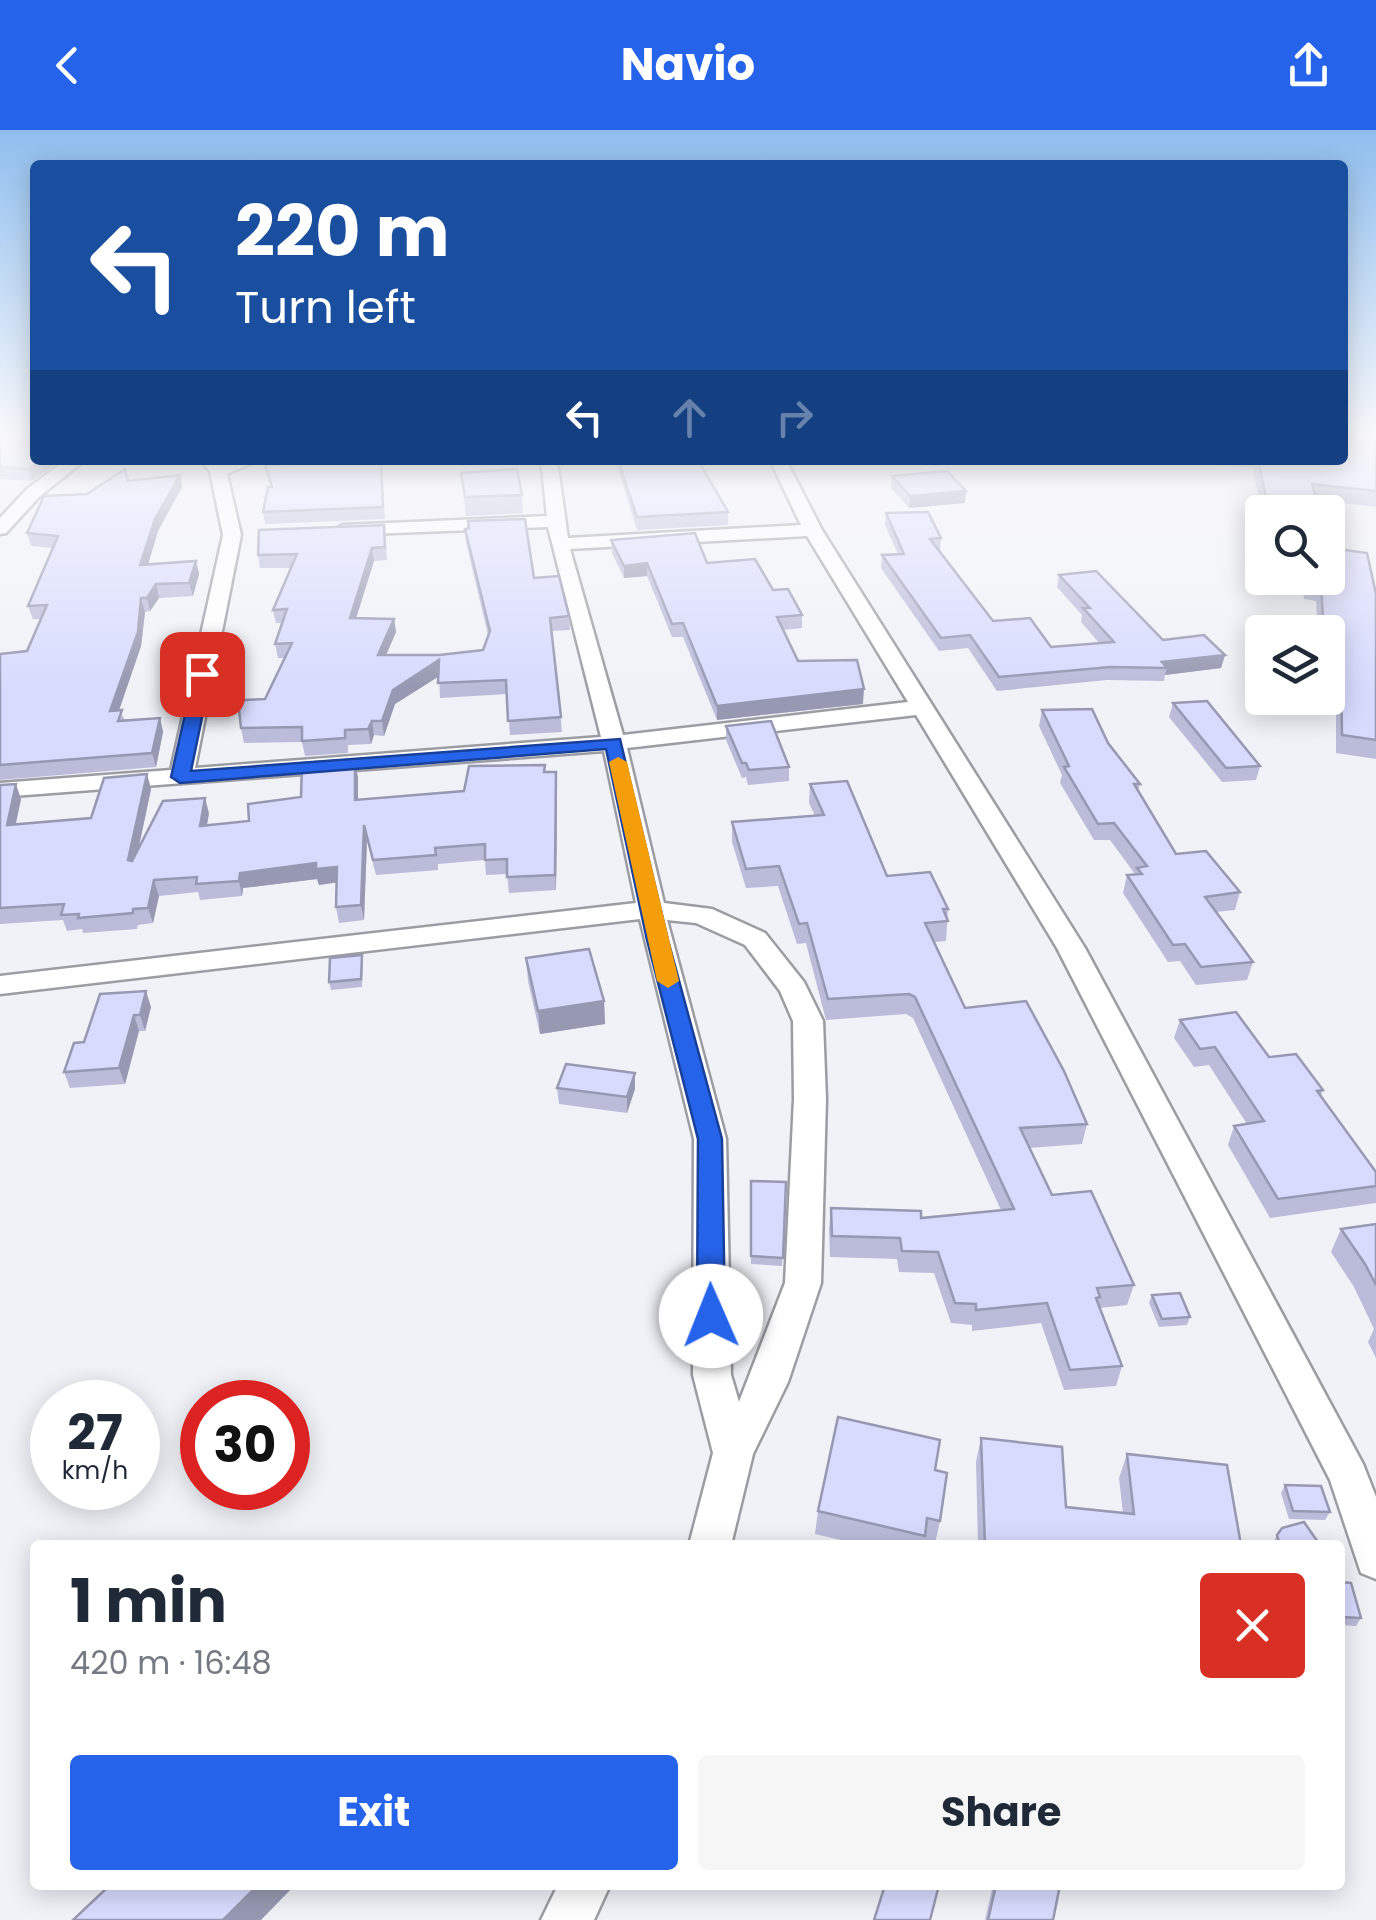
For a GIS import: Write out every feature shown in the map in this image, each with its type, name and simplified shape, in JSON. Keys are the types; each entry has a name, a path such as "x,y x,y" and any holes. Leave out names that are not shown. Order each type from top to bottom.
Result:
{"street":[{"path":"180,777 241,535 235,520"},
{"path":"327,531 555,520 558,544 614,743 650,910 710,1139 712,1376 733,1453"},
{"path":"808,520 1071,948 1349,1477 1376,1560"},
{"path":"558,544 813,530"},
{"path":"0,790 614,743 924,707"},
{"path":"0,985 650,910 702,915 755,939 794,989 808,1021 810,1099 803,1282 769,1382 733,1453 711,1540"}],"building":[{"path":"33,520 155,520 140,565 196,561 189,583 156,584 147,598 141,598 138,632 110,711 122,710 118,721 160,718 152,753 0,765 0,654 27,651 47,605 28,606 58,536 27,533"},
{"path":"525,520 534,578 559,576 569,616 550,618 561,717 508,721 506,680 438,683 439,660 393,690 382,721 372,721 368,729 345,730 345,738 302,741 302,727 241,728 239,710 244,700 265,699 292,643 275,644 287,609 273,610 297,554 258,555 259,530 384,525 385,547 372,548 350,618 394,619 378,655 439,655 483,650 490,631 465,529 469,528 468,521"},
{"path":"889,520 932,520 941,538 930,539 993,621 1030,618 1051,647 1114,642 1083,608 1090,608 1059,575 1096,571 1163,640 1204,635 1225,655 1162,662 1167,668 1110,667 999,677 970,635 941,638 882,555 904,554"},
{"path":"695,533 707,563 755,559 773,590 788,589 802,615 777,617 798,661 857,660 864,689 717,706 683,623 672,624 647,563 624,566 611,540"},
{"path":"1345,550 1367,553 1376,594 1376,740 1342,735 1345,615 1323,615 1322,595 1345,595"},
{"path":"1207,701 1260,766 1226,768 1173,703"},
{"path":"1092,709 1108,743 1140,784 1134,784 1176,854 1206,851 1240,892 1205,897 1253,962 1201,967 1185,944 1173,945 1127,875 1142,874 1137,868 1147,866 1114,823 1098,824 1064,767 1069,766 1042,710"},
{"path":"771,721 789,767 749,770 726,726"},
{"path":"302,763 355,763 355,800 464,791 469,766 545,765 544,772 556,772 555,875 507,877 507,859 485,860 485,844 435,848 436,855 373,860 364,825 361,905 336,907 337,867 316,869 316,863 240,873 239,881 196,884 197,877 154,880 148,908 133,909 133,913 78,918 79,914 61,915 64,904 0,908 0,785 16,784 7,825 91,818 104,778 147,774 128,860 132,861 163,801 205,798 200,826 249,821 248,804 301,797"},
{"path":"847,781 887,876 930,872 948,909 943,909 948,921 925,923 965,1008 1026,1001 1064,1071 1087,1124 1020,1128 1052,1195 1091,1191 1134,1285 1097,1288 1100,1297 1096,1298 1122,1366 1070,1370 1047,1303 976,1310 976,1304 955,1303 938,1252 902,1251 900,1238 832,1236 831,1208 921,1211 921,1218 1014,1209 915,997 909,994 828,999 807,923 799,924 779,866 746,869 732,822 824,815 810,784"},
{"path":"589,949 604,1001 538,1011 526,958"},
{"path":"362,955 361,979 329,982 330,958"},
{"path":"146,991 140,1015 134,1015 119,1068 64,1072 74,1043 84,1042 100,994"},
{"path":"1236,1012 1269,1057 1296,1054 1323,1090 1317,1091 1376,1172 1376,1186 1278,1199 1234,1126 1264,1121 1215,1047 1200,1049 1180,1020"},
{"path":"566,1064 635,1073 627,1097 557,1088"},
{"path":"751,1181 786,1182 783,1258 751,1256"},
{"path":"1376,1224 1376,1285 1341,1229"},
{"path":"1180,1293 1190,1317 1162,1319 1152,1295"},
{"path":"838,1417 940,1440 935,1470 947,1473 940,1521 927,1518 925,1536 818,1511"},
{"path":"981,1438 1062,1447 1066,1507 1134,1514 1127,1454 1227,1465 1240,1540 985,1540"},
{"path":"1285,1485 1321,1486 1330,1512 1293,1511"},
{"path":"1304,1522 1317,1540 1278,1540 1282,1528"},
{"path":"1345,1582 1351,1583 1361,1618 1345,1617"},
{"path":"105,1890 253,1890 223,1920 73,1920"},
{"path":"883,1890 938,1890 930,1920 874,1920"},
{"path":"995,1890 1059,1890 1053,1920 988,1920"}],"slow traffic":[{"path":"618,762 668,981"}],"route":[{"path":"202,674 180,777 614,743 658,940 710,1139 711,1316"}]}
